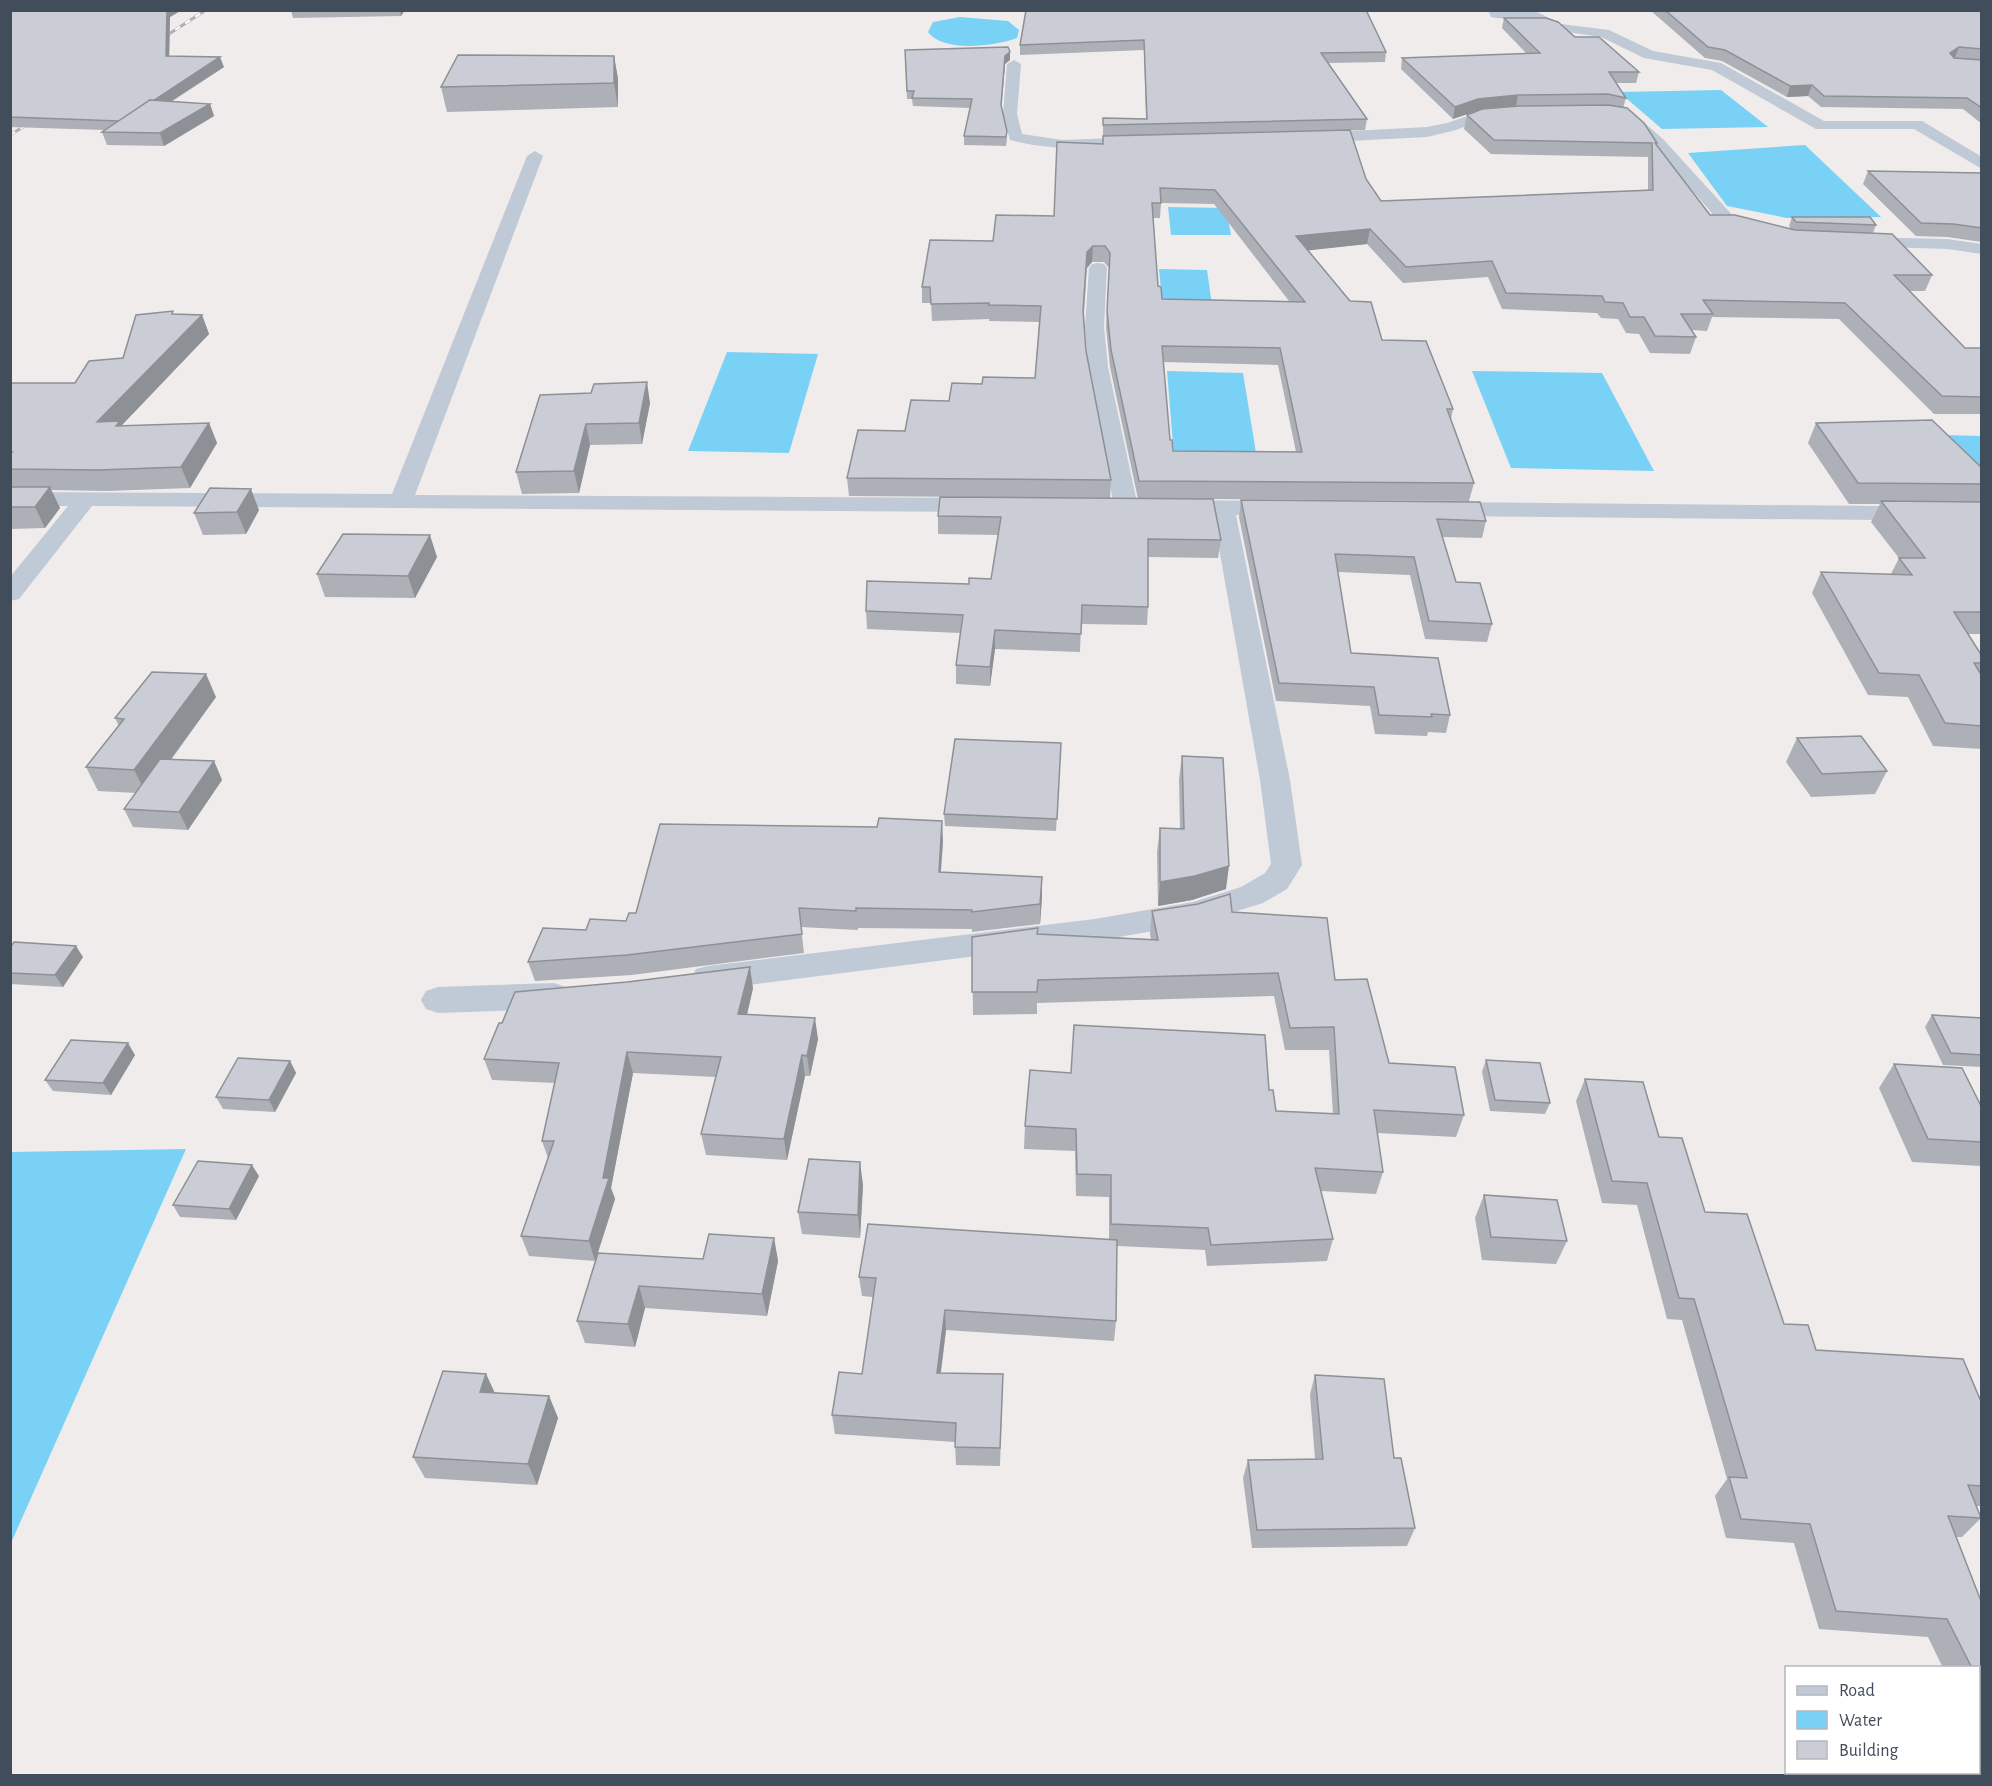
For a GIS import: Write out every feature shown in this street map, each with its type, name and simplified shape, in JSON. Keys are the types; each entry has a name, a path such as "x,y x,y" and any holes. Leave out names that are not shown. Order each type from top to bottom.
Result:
{"street":[{"path":"1494,10 1496,14 1537,16 1558,27 1604,33 1649,55 1716,66 1821,126 1917,124 1982,164"},
{"path":"1014,64 1010,114 1015,137 1030,142 1058,144 1164,141"},
{"path":"1605,112 1629,117 1658,142 1730,222 1780,235"},
{"path":"1292,139 1426,132 1451,127 1476,117 1527,113"},
{"path":"401,501 535,156"},
{"path":"1847,242 1947,244 1982,249"},
{"path":"1098,268 1095,346 1105,408 1126,507"},
{"path":"10,594 87,498"},
{"path":"10,499 1007,506"},
{"path":"1102,507 1306,508"},
{"path":"677,982 1095,930 1195,912 1252,896 1276,881 1287,865 1277,790 1223,507"},
{"path":"1413,509 1982,514"},
{"path":"438,1000 588,993"}],"water":[{"path":"960,17 1008,21 1019,30 1017,38 970,46 945,43 935,39 928,32 933,22"},
{"path":"1721,90 1768,127 1662,129 1619,92"},
{"path":"1805,145 1881,217 1787,218 1727,206 1688,153"},
{"path":"1168,207 1226,208 1231,235 1171,235"},
{"path":"1159,269 1207,270 1213,312 1163,311"},
{"path":"727,352 818,354 789,453 688,451"},
{"path":"1167,371 1243,373 1257,459 1174,457"},
{"path":"1472,371 1602,373 1654,471 1511,468"},
{"path":"1943,435 1981,436 1981,481"},
{"path":"186,1149 11,1543 11,1152"}],"building":[{"path":"10,10 167,10 166,56 220,57 119,121 10,117"},
{"path":"1026,10 1366,10 1386,52 1321,53 1367,119 1103,125 1103,118 1147,119 1144,40 1020,45"},
{"path":"1665,10 1982,10 1982,49 1959,47 1950,53 1954,58 1982,60 1982,108 1967,98 1824,96 1812,85 1790,86 1725,50 1708,47"},
{"path":"1504,18 1546,18 1558,22 1575,37 1599,37 1639,72 1609,72 1626,98 1608,94 1518,95 1478,99 1455,107 1402,58 1540,53"},
{"path":"1008,47 1010,52 1005,56 1001,105 1007,131 1006,137 964,136 972,99 912,98 914,91 907,91 905,50"},
{"path":"458,55 614,56 614,83 441,87"},
{"path":"150,100 210,104 160,133 102,132"},
{"path":"1608,105 1627,108 1644,123 1657,143 1655,143 1710,215 1735,215 1795,230 1892,234 1932,275 1894,275 1965,348 1982,348 1982,397 1942,396 1845,303 1703,300 1713,314 1681,314 1696,337 1655,336 1644,317 1630,317 1623,303 1605,302 1602,296 1506,293 1492,261 1406,267 1370,229 1296,236 1350,301 1371,302 1382,340 1426,341 1453,409 1447,409 1474,483 1139,481 1111,350 1107,311 1110,253 1105,246 1093,246 1087,252 1083,311 1086,351 1111,480 847,478 858,430 905,431 911,400 949,401 952,383 982,384 983,377 1035,378 1041,306 989,305 989,303 931,304 930,287 922,287 930,240 993,241 996,215 1054,216 1057,142 1103,144 1103,136 1350,130 1366,179 1381,201 1653,190 1652,143 1494,140 1467,115 1482,109 1519,106","holes":["1160,188 1215,190 1305,302 1162,299 1161,287 1158,286 1152,203 1161,203","1162,346 1280,348 1302,452 1173,451 1172,440 1170,440"]},
{"path":"1868,171 1982,173 1982,228 1921,223"},
{"path":"1792,217 1870,217 1876,225 1796,222"},
{"path":"173,311 172,314 202,315 97,422 120,421 116,426 209,423 181,467 98,470 10,469 12,452 10,452 10,385 13,383 75,383 89,361 123,358 136,315"},
{"path":"647,382 639,423 586,424 574,471 516,472 540,395 591,393 594,384"},
{"path":"1932,420 1982,468 1982,484 1858,483 1816,423"},
{"path":"10,487 50,487 35,507 10,507"},
{"path":"210,488 251,489 237,512 194,513"},
{"path":"940,497 1213,499 1221,540 1148,539 1148,607 1082,605 1081,634 995,630 990,667 956,665 963,615 866,611 867,581 969,584 969,578 991,579 1001,517 938,516"},
{"path":"1241,500 1480,502 1486,521 1437,519 1456,582 1480,583 1492,624 1429,621 1414,557 1335,554 1351,653 1438,658 1450,715 1431,714 1432,717 1379,715 1374,687 1279,683"},
{"path":"1881,501 1982,502 1982,612 1954,612 1982,656 1982,663 1974,663 1982,676 1982,726 1945,723 1919,675 1879,673 1821,572 1912,575 1899,558 1925,558"},
{"path":"343,534 430,535 408,576 317,574"},
{"path":"152,672 206,674 134,770 86,767 124,719 115,718"},
{"path":"1861,736 1887,771 1822,774 1797,738"},
{"path":"955,739 1061,743 1057,819 944,814"},
{"path":"1182,756 1223,758 1229,866 1195,876 1160,882 1160,828 1184,829"},
{"path":"160,759 214,761 179,812 124,809"},
{"path":"879,818 942,821 939,872 1042,877 1040,904 972,912 972,910 856,908 856,911 799,908 802,934 627,955 528,962 543,928 586,930 590,919 626,921 629,913 636,913 660,824 877,827"},
{"path":"1230,894 1232,912 1327,918 1335,980 1367,979 1389,1063 1455,1067 1464,1115 1374,1110 1383,1172 1315,1168 1333,1239 1211,1245 1208,1228 1111,1224 1111,1175 1077,1174 1076,1129 1025,1126 1030,1070 1071,1073 1074,1025 1265,1035 1269,1090 1273,1090 1276,1111 1339,1114 1334,1027 1290,1028 1278,973 1038,980 1037,992 972,992 972,937 1038,928 1037,934 1158,940 1152,911 1198,904"},
{"path":"14,942 76,946 55,975 10,973 10,948"},
{"path":"750,967 738,1014 815,1018 807,1056 802,1055 784,1139 701,1134 721,1057 627,1052 603,1178 609,1178 589,1241 521,1236 554,1141 542,1141 559,1063 484,1059 515,992 627,982"},
{"path":"1932,1015 1982,1018 1982,1055 1951,1053"},
{"path":"71,1040 128,1043 103,1083 45,1080"},
{"path":"238,1058 290,1061 269,1100 216,1097"},
{"path":"1486,1060 1540,1063 1550,1103 1495,1100"},
{"path":"1894,1064 1962,1068 1982,1108 1982,1142 1928,1139"},
{"path":"1585,1079 1643,1082 1659,1137 1682,1138 1705,1212 1747,1214 1784,1324 1808,1325 1816,1350 1963,1359 1982,1404 1982,1486 1968,1485 1981,1518 1948,1516 1982,1601 1982,1686 1980,1666 1971,1666 1947,1619 1836,1611 1810,1524 1741,1519 1729,1477 1747,1478 1694,1299 1679,1298 1647,1183 1612,1181"},
{"path":"809,1159 860,1162 858,1215 798,1212"},
{"path":"198,1161 252,1165 229,1209 173,1205"},
{"path":"1484,1195 1557,1200 1567,1241 1491,1237"},
{"path":"868,1224 1117,1240 1116,1321 945,1310 937,1373 1003,1374 1000,1448 955,1447 956,1423 832,1415 839,1372 862,1374 876,1278 859,1277"},
{"path":"709,1234 774,1238 762,1294 639,1286 628,1324 577,1321 598,1253 703,1259"},
{"path":"443,1371 486,1374 480,1392 549,1396 528,1464 413,1457"},
{"path":"1315,1375 1384,1379 1394,1458 1401,1458 1415,1528 1257,1530 1248,1460 1323,1459"}],"railway":[{"path":"155,43 206,10"},
{"path":"10,135 36,119"}]}
